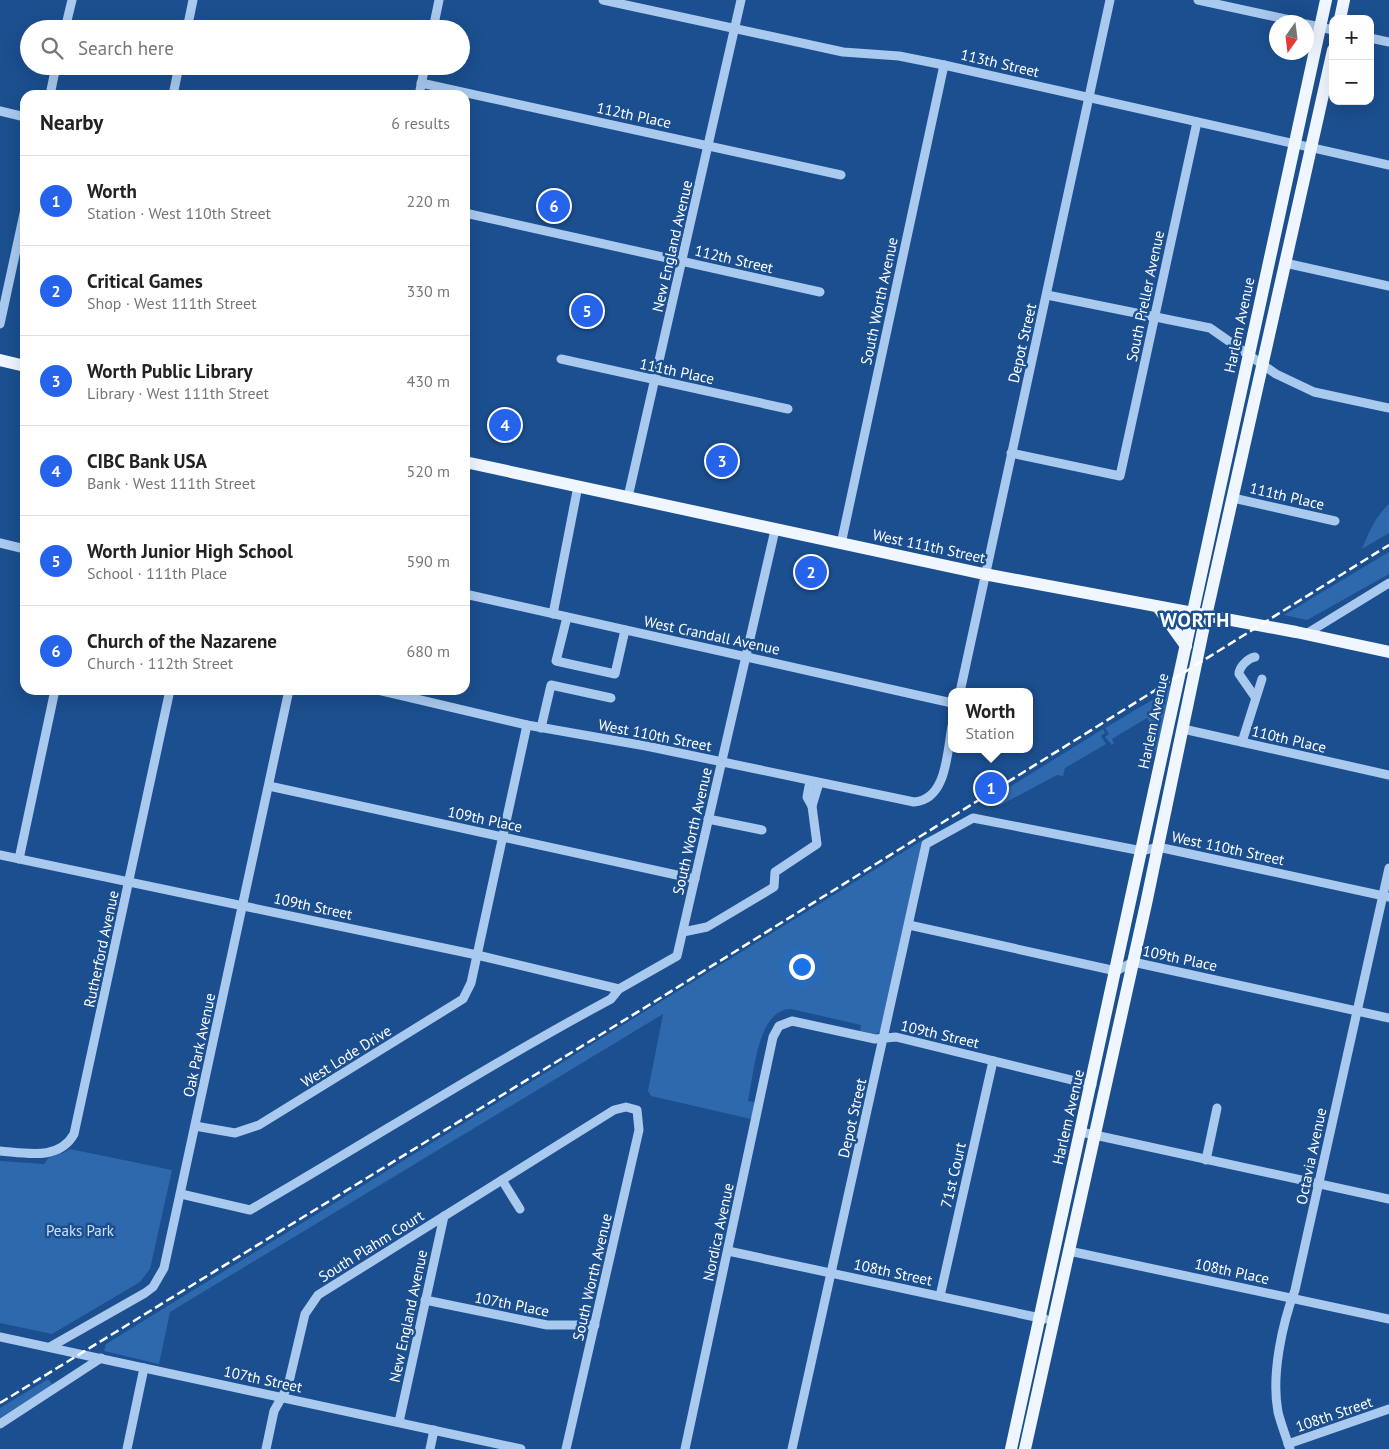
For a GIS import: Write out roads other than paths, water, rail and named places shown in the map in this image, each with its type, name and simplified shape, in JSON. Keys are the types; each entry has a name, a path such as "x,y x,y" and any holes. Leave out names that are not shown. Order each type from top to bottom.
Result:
{"main road":[{"name":"Harlem Avenue","path":"1025,1449 1158,846 1182,729 1220,495 1294,144 1326,29 1326,0"},
{"path":"1341,15 1344,0"},
{"name":"Harlem Avenue","path":"1011,1449 1092,1085 1186,646 1200,614 1232,498 1331,60"},
{"path":"0,360 20,365"},
{"name":"West 111th Street","path":"470,463 984,574 1306,634 1389,652"},
{"path":"1220,495 1232,498"},
{"path":"1158,607 1186,646"}],"street":[{"path":"67,20 72,0"},
{"path":"189,20 193,0"},
{"path":"435,20 439,0"},
{"name":"113th Street","path":"603,0 843,52 899,56 944,65 1389,165"},
{"name":"New England Avenue","path":"628,498 741,0"},
{"name":"Depot Street","path":"961,688 1110,0"},
{"path":"1198,0 1269,15"},
{"path":"1374,39 1389,42"},
{"name":"South Worth Avenue","path":"841,544 944,65"},
{"path":"51,90 54,75"},
{"path":"174,90 177,75"},
{"path":"420,90 423,75"},
{"name":"112th Place","path":"422,83 454,90"},
{"name":"112th Place","path":"470,93 841,175"},
{"path":"0,111 20,116"},
{"name":"South Preller Avenue","path":"1011,453 1120,476 1198,122"},
{"name":"112th Street","path":"470,214 820,292"},
{"path":"0,324 20,232"},
{"path":"1285,263 1389,286"},
{"path":"1047,295 1210,328 1262,365 1314,392 1389,408"},
{"name":"111th Place","path":"561,359 788,409"},
{"path":"553,614 578,486"},
{"name":"111th Place","path":"1232,498 1335,521"},
{"name":"South Worth Avenue","path":"181,1194 250,1210 452,1089 611,999 619,989 677,956 774,530"},
{"path":"0,543 20,548"},
{"path":"1306,634 1389,582"},
{"name":"West Crandall Avenue","path":"470,595 948,702"},
{"path":"566,617 556,661 615,674 625,630"},
{"path":"1255,657 1248,660 1239,670 1239,674 1255,697"},
{"path":"1242,742 1262,679"},
{"path":"541,728 551,685 611,698"},
{"path":"19,859 54,695"},
{"name":"Rutherford Avenue","path":"0,1151 52,1152 64,1146 74,1134 169,695"},
{"name":"Oak Park Avenue","path":"50,1347 152,1287 164,1268 288,695"},
{"name":"West 110th Street","path":"399,695 541,728 628,742 907,801 920,802 928,799 938,788 948,744"},
{"path":"477,955 527,725"},
{"name":"110th Place","path":"1182,729 1389,775"},
{"path":"683,932 707,927 774,887 775,872 818,844 812,806 807,797 810,781"},
{"path":"812,806 819,783"},
{"name":"109th Place","path":"269,786 695,879"},
{"name":"Depot Street","path":"792,1449 830,1273 885,1038 926,844 973,818"},
{"name":"West 110th Street","path":"973,818 1142,851 1158,846 1386,896"},
{"path":"708,819 762,830"},
{"name":"109th Street","path":"0,855 477,955 619,989"},
{"name":"Octavia Avenue","path":"1289,1446 1278,1413 1276,1388 1281,1347 1357,1011 1386,896 1389,868"},
{"path":"909,925 1116,972"},
{"name":"West Lode Drive","path":"195,1126 235,1133 259,1126 462,999 471,983 477,955"},
{"name":"109th Place","path":"1116,972 1133,962 1389,1018"},
{"name":"109th Street","path":"782,1024 792,1021 875,1039 896,1037 1092,1085"},
{"name":"Nordica Avenue","path":"685,1449 773,1037 782,1024"},
{"name":"71st Court","path":"940,1296 993,1061"},
{"name":"South Plahm Court","path":"266,1449 274,1411 288,1386 305,1314 315,1300 330,1286 614,1110 626,1107 637,1110"},
{"path":"1206,1160 1217,1108"},
{"name":"South Worth Avenue","path":"566,1449 639,1130 637,1110"},
{"path":"1081,1132 1389,1199"},
{"path":"502,1180 520,1209"},
{"name":"New England Avenue","path":"399,1422 444,1216"},
{"name":"108th Street","path":"728,1251 1053,1320"},
{"name":"108th Place","path":"1069,1251 1389,1319"},
{"name":"107th Place","path":"425,1300 547,1325 595,1324"},
{"name":"107th Street","path":"0,1337 520,1449"},
{"path":"0,1424 101,1358"},
{"path":"127,1449 144,1368"},
{"name":"108th Street","path":"1289,1446 1389,1410"},
{"path":"430,1449 434,1430"}],"railway":[{"path":"0,1403 649,1005 1389,545"}],"place":[{"name":"Church of the Nazarene","path":"554,206"},
{"name":"Worth Junior High School","path":"587,311"},
{"name":"CIBC Bank USA","path":"505,425"},
{"name":"Worth Public Library","path":"722,461"},
{"name":"Critical Games","path":"811,572"},
{"name":"Worth","path":"991,788"}],"district":[{"name":"WORTH","path":"1195,620"}],"park label":[{"name":"Peaks Park","path":"80,1230"}]}
